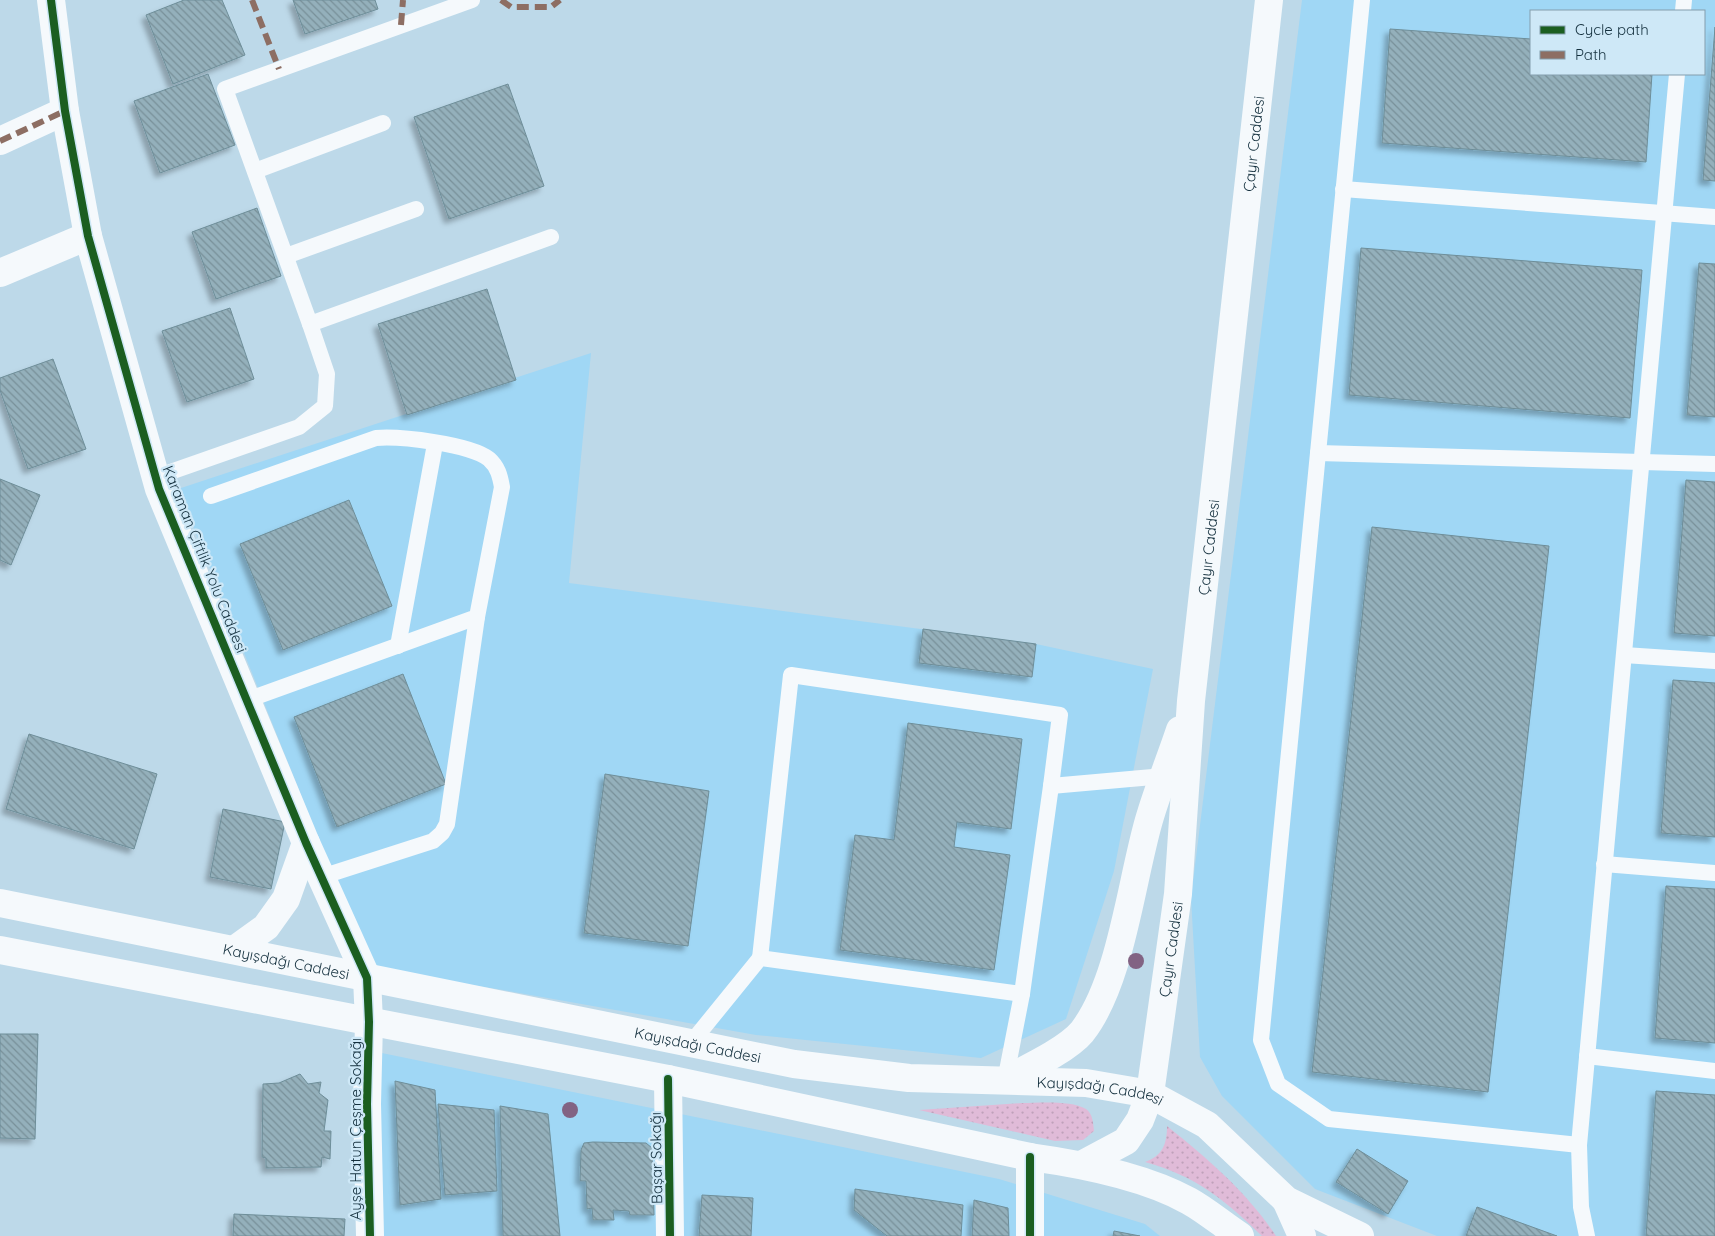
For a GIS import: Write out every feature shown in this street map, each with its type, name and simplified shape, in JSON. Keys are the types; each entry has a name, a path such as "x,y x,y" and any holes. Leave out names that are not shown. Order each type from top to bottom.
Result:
{"main road":[{"name":"Karaman Çiftlik Yolu Caddesi","path":"51,0 65,111 88,236 156,477 306,843 367,978 369,1022"},
{"name":"Çayır Caddesi","path":"1083,1164 1126,1140 1140,1120 1150,1094 1178,894 1191,701 1269,0"},
{"path":"0,141 65,111"},
{"path":"0,273 88,236"},
{"path":"1005,1080 1033,1066 1081,1033 1100,1001 1113,967 1149,820 1191,701"},
{"path":"234,950 266,927 286,899 306,843"},
{"name":"Kayışdağı Caddesi","path":"0,903 794,1064 908,1078 1086,1084 1150,1094 1208,1125 1286,1200 1360,1236"},
{"path":"0,950 668,1079 1030,1156 1083,1164 1155,1187 1189,1201 1240,1236"},
{"name":"Ayşe Hatun Çeşme Sokağı","path":"369,1022 367,1104 370,1236"},
{"name":"Başar Sokağı","path":"668,1079 670,1236"},
{"path":"1030,1156 1030,1236"},
{"path":"1286,1200 1302,1236"}],"lane":[{"path":"156,477 299,427 325,406 327,374 225,89 472,0"},
{"path":"1362,0 1261,1040 1278,1084 1329,1119 1579,1145"},
{"path":"1587,1236 1581,1207 1579,1145 1677,75"},
{"path":"255,171 384,123"},
{"path":"1343,189 1715,217"},
{"path":"286,256 416,209"},
{"path":"310,324 551,237"},
{"path":"210,496 376,438 409,438 476,452 489,460 499,471 502,487 477,616 447,824 442,833 433,841 321,877"},
{"path":"398,646 435,444"},
{"path":"1318,453 1715,464"},
{"path":"247,700 477,616"},
{"path":"1624,655 1715,661"},
{"path":"691,1043 760,958 792,675 1060,715 1022,994 1005,1080"},
{"path":"1051,786 1164,776"},
{"path":"1604,864 1715,872"},
{"path":"760,958 1022,994"},
{"path":"1587,1056 1715,1071"}],"shaded area":[{"path":"1302,0 1715,0 1715,1236 1437,1236 1315,1189 1222,1096 1200,1057 1191,898"},
{"path":"591,353 569,583 1036,644 1153,669 1114,871 1066,1019 981,1058 756,1035 503,990 371,969 178,489"},
{"path":"372,1051 999,1179 1145,1224 1160,1236 378,1236"},
{"path":"1022,1103 1055,1103 1080,1106 1090,1113 1094,1131 1083,1140 1055,1141 919,1110"},
{"path":"1167,1126 1212,1164 1240,1191 1276,1236 1262,1236 1222,1200 1195,1182 1180,1174 1145,1162 1156,1157 1162,1149 1165,1144"}],"building":[{"path":"184,0 222,0 245,55 173,84 146,15"},
{"path":"293,0 375,0 378,9 305,34"},
{"path":"1715,27 1715,181 1703,180"},
{"path":"1390,29 1530,39 1530,75 1652,75 1646,162 1382,143"},
{"path":"208,74 235,145 160,173 134,101"},
{"path":"508,84 544,186 449,219 414,117"},
{"path":"257,208 281,276 216,299 192,232"},
{"path":"1361,248 1642,270 1630,418 1349,395"},
{"path":"1699,263 1715,264 1715,417 1687,415"},
{"path":"487,289 516,380 407,415 378,324"},
{"path":"230,308 254,379 187,402 162,331"},
{"path":"53,359 86,449 28,469 0,390 0,378"},
{"path":"0,479 40,495 11,565 0,560"},
{"path":"1686,480 1715,482 1715,636 1674,633"},
{"path":"349,500 392,606 283,650 240,544"},
{"path":"1372,527 1549,546 1488,1092 1312,1072"},
{"path":"923,629 1036,644 1032,677 919,663"},
{"path":"403,674 446,784 337,827 294,717"},
{"path":"1673,680 1715,683 1715,837 1661,833"},
{"path":"908,723 1022,739 1011,829 957,822 954,847 1010,855 994,970 840,950 855,835 894,840"},
{"path":"29,734 157,774 134,849 6,809"},
{"path":"605,774 709,791 688,946 584,933"},
{"path":"223,809 285,822 271,889 210,877"},
{"path":"1666,886 1715,889 1715,1043 1655,1038"},
{"path":"0,1034 38,1034 35,1139 0,1138"},
{"path":"300,1074 308,1084 321,1082 319,1093 328,1100 324,1131 331,1131 330,1159 322,1157 321,1167 266,1168 266,1158 262,1157 263,1084 279,1083"},
{"path":"395,1081 435,1090 441,1199 400,1205"},
{"path":"1656,1091 1715,1095 1715,1236 1646,1236"},
{"path":"438,1104 494,1110 497,1191 445,1195"},
{"path":"500,1106 548,1114 560,1236 503,1236"},
{"path":"584,1143 646,1143 652,1148 654,1215 630,1215 629,1211 613,1210 614,1220 593,1220 592,1208 587,1209 586,1181 580,1181 581,1150"},
{"path":"1357,1149 1408,1181 1388,1214 1336,1182"},
{"path":"855,1189 963,1205 961,1236 887,1236 854,1210"},
{"path":"702,1195 753,1198 751,1236 699,1236"},
{"path":"974,1200 1008,1208 1009,1236 972,1236"},
{"path":"1477,1207 1557,1236 1466,1236"},
{"path":"234,1214 345,1219 344,1236 233,1236"},
{"path":"1114,1231 1140,1236 1113,1236"}],"marked path":[{"path":"252,0 279,69"},
{"path":"401,25 403,0"},
{"path":"501,0 511,7 551,7 560,0"},
{"path":"0,141 65,111"}],"cycle path":[{"path":"51,0 65,111 88,236 159,489 306,843 367,978 370,1236"},
{"path":"668,1079 670,1236"},
{"path":"1030,1157 1030,1236"}]}
